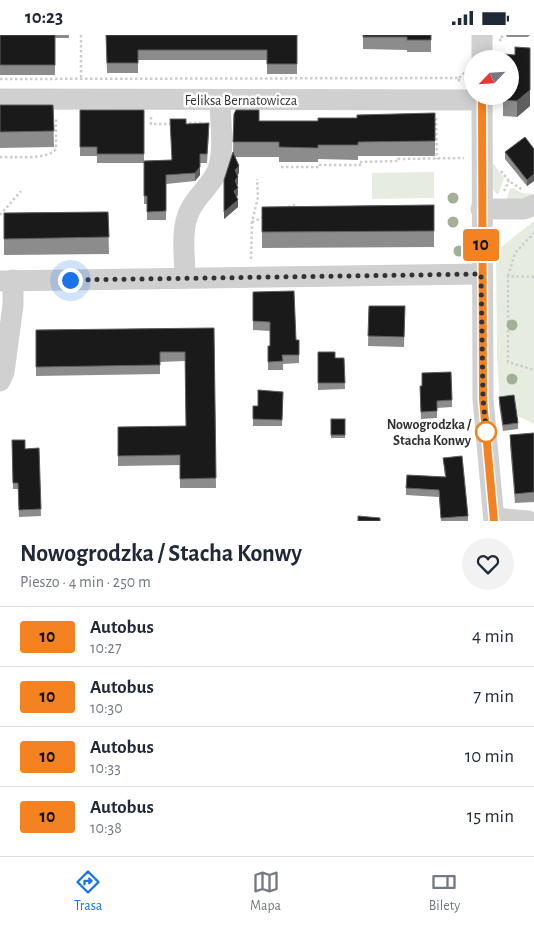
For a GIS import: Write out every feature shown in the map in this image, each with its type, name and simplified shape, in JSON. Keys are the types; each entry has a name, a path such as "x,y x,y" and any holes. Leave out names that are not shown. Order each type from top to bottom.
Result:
{"street":[{"path":"482,35 482,50"},
{"name":"Feliksa Bernatowicza","path":"0,99 464,98"},
{"path":"185,278 184,235 190,209 218,169 220,100"},
{"path":"482,105 481,274 483,399 494,520 528,521"},
{"path":"481,209 524,209 534,205"},
{"path":"0,381 4,373 13,305 6,281 481,274"}],"path":[{"path":"81,35 81,79"},
{"path":"0,79 312,79"},
{"path":"151,115 151,124 220,123"},
{"path":"436,115 437,159"},
{"path":"0,157 46,156 54,153 56,149 56,117"},
{"path":"281,167 320,167 320,165 360,165 359,162 482,158"},
{"path":"243,260 251,260 252,222 258,197 257,179"},
{"path":"0,214 21,191"},
{"path":"286,208 295,205"},
{"path":"252,222 269,215"},
{"path":"534,233 515,253 508,276 508,362 534,370"},
{"path":"508,276 534,277"}],"shaded area":[{"path":"490,164 494,164 504,178 498,195 491,188"},
{"path":"434,172 434,198 372,199 372,173"},
{"path":"513,188 522,193 534,194 534,197 506,200 510,189"},
{"path":"534,221 534,424 500,407 497,357 496,251"}],"building":[{"path":"0,35 55,35 55,65 0,65"},
{"path":"106,35 297,35 297,64 267,64 267,50 138,50 138,63 107,63"},
{"path":"363,35 431,35 431,40 407,40 407,37 363,37"},
{"path":"515,47 530,48 530,90 519,99 519,50 515,50"},
{"path":"0,105 53,105 54,131 0,132"},
{"path":"80,110 144,110 144,154 97,154 97,147 80,147"},
{"path":"236,110 259,110 259,121 318,121 318,118 357,118 357,115 435,113 435,141 358,142 358,145 318,145 318,148 279,147 279,142 233,142 234,114"},
{"path":"170,119 186,119 186,124 209,123 207,154 200,154 200,167 195,173 166,175 166,211 147,212 147,196 144,196 144,161 172,160"},
{"path":"525,137 534,149 534,174 527,180 505,152"},
{"path":"233,152 239,166 235,170 238,177 235,180 238,188 234,191 238,200 224,212 224,180"},
{"path":"434,205 434,231 262,232 262,207"},
{"path":"108,212 109,237 4,239 4,213"},
{"path":"294,291 296,340 299,340 299,355 282,355 283,361 268,362 270,322 253,321 253,292"},
{"path":"369,306 405,306 404,337 368,336"},
{"path":"214,328 216,478 180,479 180,455 118,456 118,427 186,426 185,352 160,352 160,365 36,367 36,330"},
{"path":"318,352 335,352 335,358 344,358 345,383 318,383"},
{"path":"451,372 452,400 437,401 437,411 421,412 420,386 422,386 422,373"},
{"path":"258,390 283,392 282,420 253,419 253,406 258,406"},
{"path":"514,395 518,423 503,425 499,397"},
{"path":"331,419 345,419 345,435 331,435"},
{"path":"534,433 534,492 515,494 510,435"},
{"path":"12,440 25,440 25,449 39,448 41,509 19,510 18,483 13,483"},
{"path":"462,456 468,516 441,518 439,490 406,488 407,475 446,477 443,458"},
{"path":"358,516 380,518 380,521 358,521"}],"bus line":[{"name":"10","path":"482,105 481,274 483,399 494,521"}],"place":[{"name":"Nowogrodzka / Stacha Konwy","path":"486,432"}],"route":[{"path":"70,280 481,274 483,399 487,439 486,432"}]}
